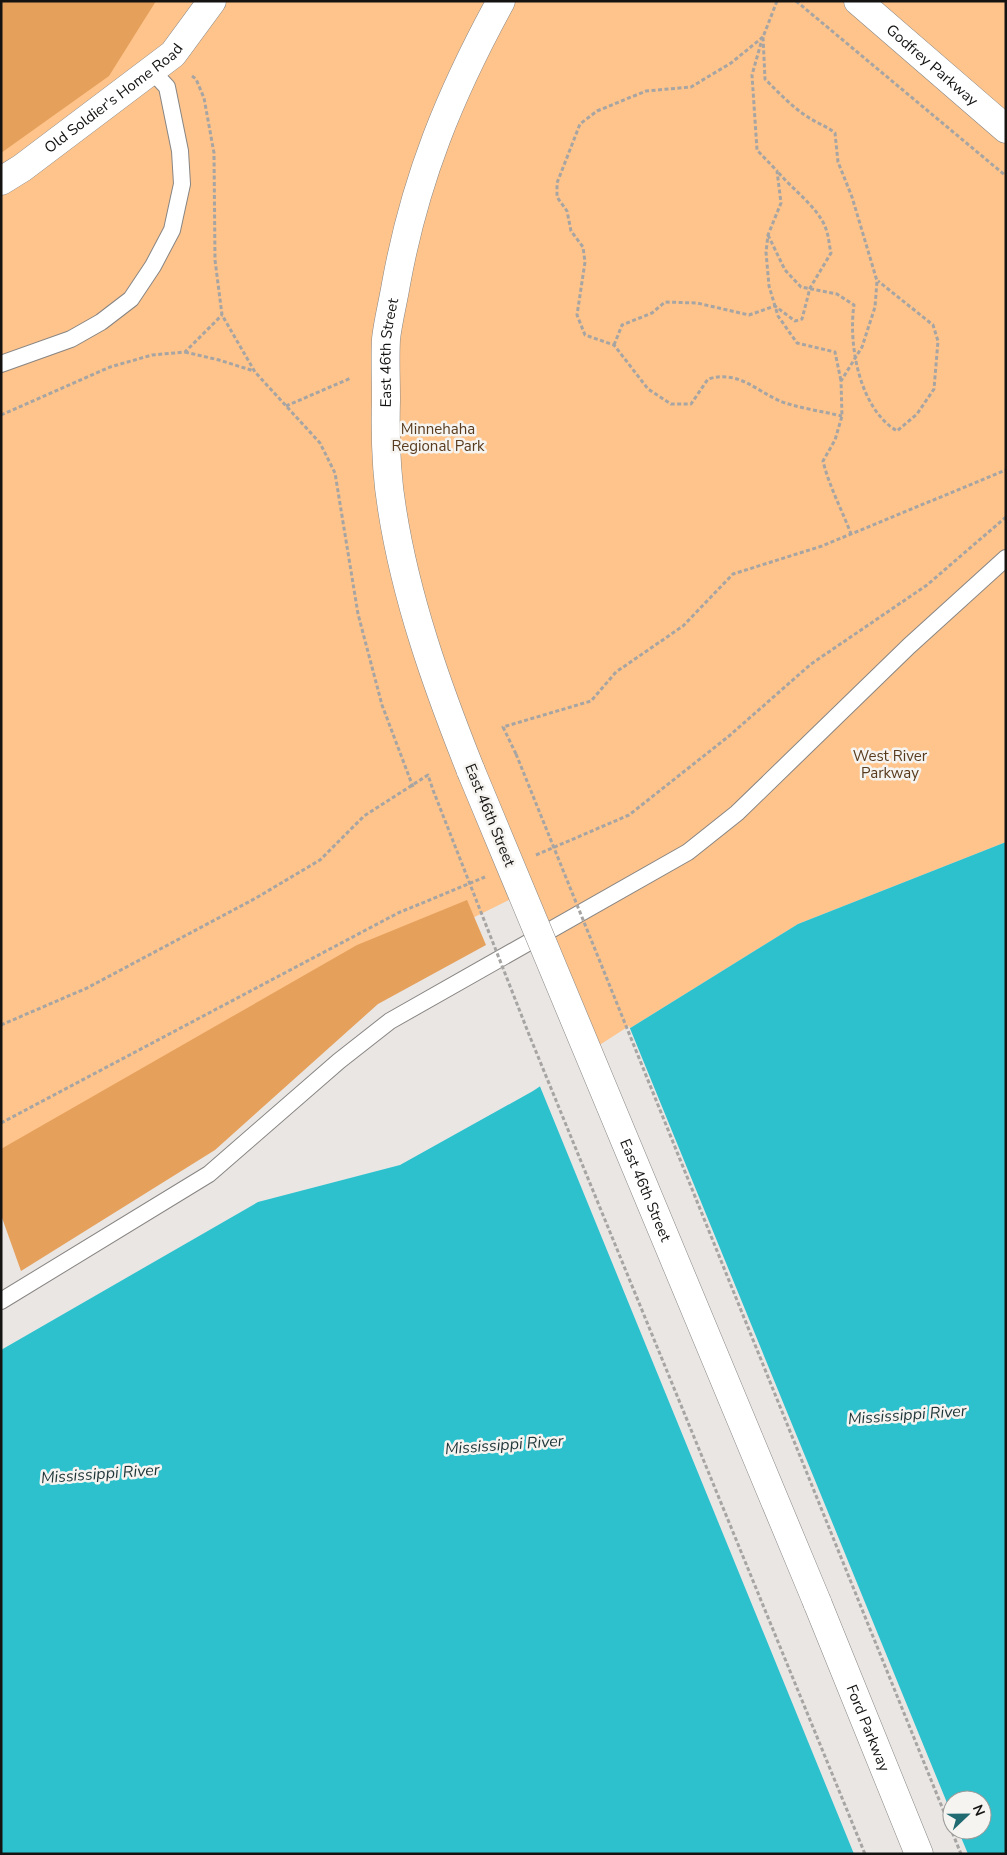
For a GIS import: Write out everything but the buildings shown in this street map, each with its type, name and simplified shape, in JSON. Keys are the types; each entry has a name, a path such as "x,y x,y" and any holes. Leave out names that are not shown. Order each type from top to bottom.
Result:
{"main road":[{"name":"Old Soldier's Home Road","path":"1,181 173,54 212,1"},
{"name":"East 46th Street","path":"501,1 469,60 424,168 405,235 386,338 385,438 391,507 407,582 431,664 471,771 817,1602"},
{"name":"Godfrey Parkway","path":"858,1 1006,129"},
{"name":"Ford Parkway","path":"817,1602 919,1854"}],"lane":[{"path":"1,364 71,339 101,322 131,299 153,266 172,230 182,184 180,151 167,87 152,71"},
{"path":"1,1301 209,1174 339,1061 390,1021 688,852 714,833 909,646 1006,558"}],"path":[{"path":"775,306 796,321 802,319 810,288 831,253 826,229 815,210 796,193 757,150 752,75 762,37 777,1"},
{"path":"796,1 1006,176"},
{"path":"762,37 766,79 783,97 810,119 826,126 835,133 838,162 852,197 877,280 875,307 862,347 841,381"},
{"path":"762,37 731,63 691,86 646,90 597,111 580,124 557,183 557,197 567,211 571,231 583,247 585,262 577,315 585,336 614,345 648,389 671,404 692,404 708,379 720,376 752,383 781,402 842,416"},
{"path":"190,74 196,79 204,98 214,153 215,260 222,315 255,372 320,443 336,473 358,614 382,705 413,787"},
{"path":"777,171 781,203 768,235 766,252 769,286 778,316 797,343 835,352 841,381 842,416 835,440 823,461 828,482 836,495 851,534"},
{"path":"768,235 785,270 801,287 837,294 854,305 852,320 854,360 867,393 885,424 898,431 917,414 934,389 938,341 933,325 877,280"},
{"path":"614,345 622,325 652,313 665,302 697,303 749,314 775,306"},
{"path":"184,352 222,315"},
{"path":"1,415 110,367 152,355 184,352 218,360 255,372"},
{"path":"286,406 352,378"},
{"path":"961,1854 516,754 503,728 591,701 616,672 683,626 733,574 822,546 1006,470"},
{"path":"1,1025 87,988 256,898 320,860 364,816 413,787 428,775 432,790 530,1037 865,1854"}],"green space":[{"name":"Minnehaha Regional Park","path":"1,1 1006,1 1006,842 798,924 590,1053 531,889 1,1151"}],"shaded area":[{"path":"1,1 156,1 109,76 1,153"},
{"path":"467,900 486,945 378,1004 215,1150 21,1271 1,1215 1,1149 357,945"}],"water":[{"name":"Mississippi River","path":"1006,842 1006,1854 1,1854 1,1350 258,1202 400,1165 533,1091 590,1053 798,924"}],"pier":[{"path":"629,1026 942,1791 942,1840 962,1840 968,1854 854,1854 539,1084"}],"park label":[{"name":"West River Parkway","path":"890,764"}]}
